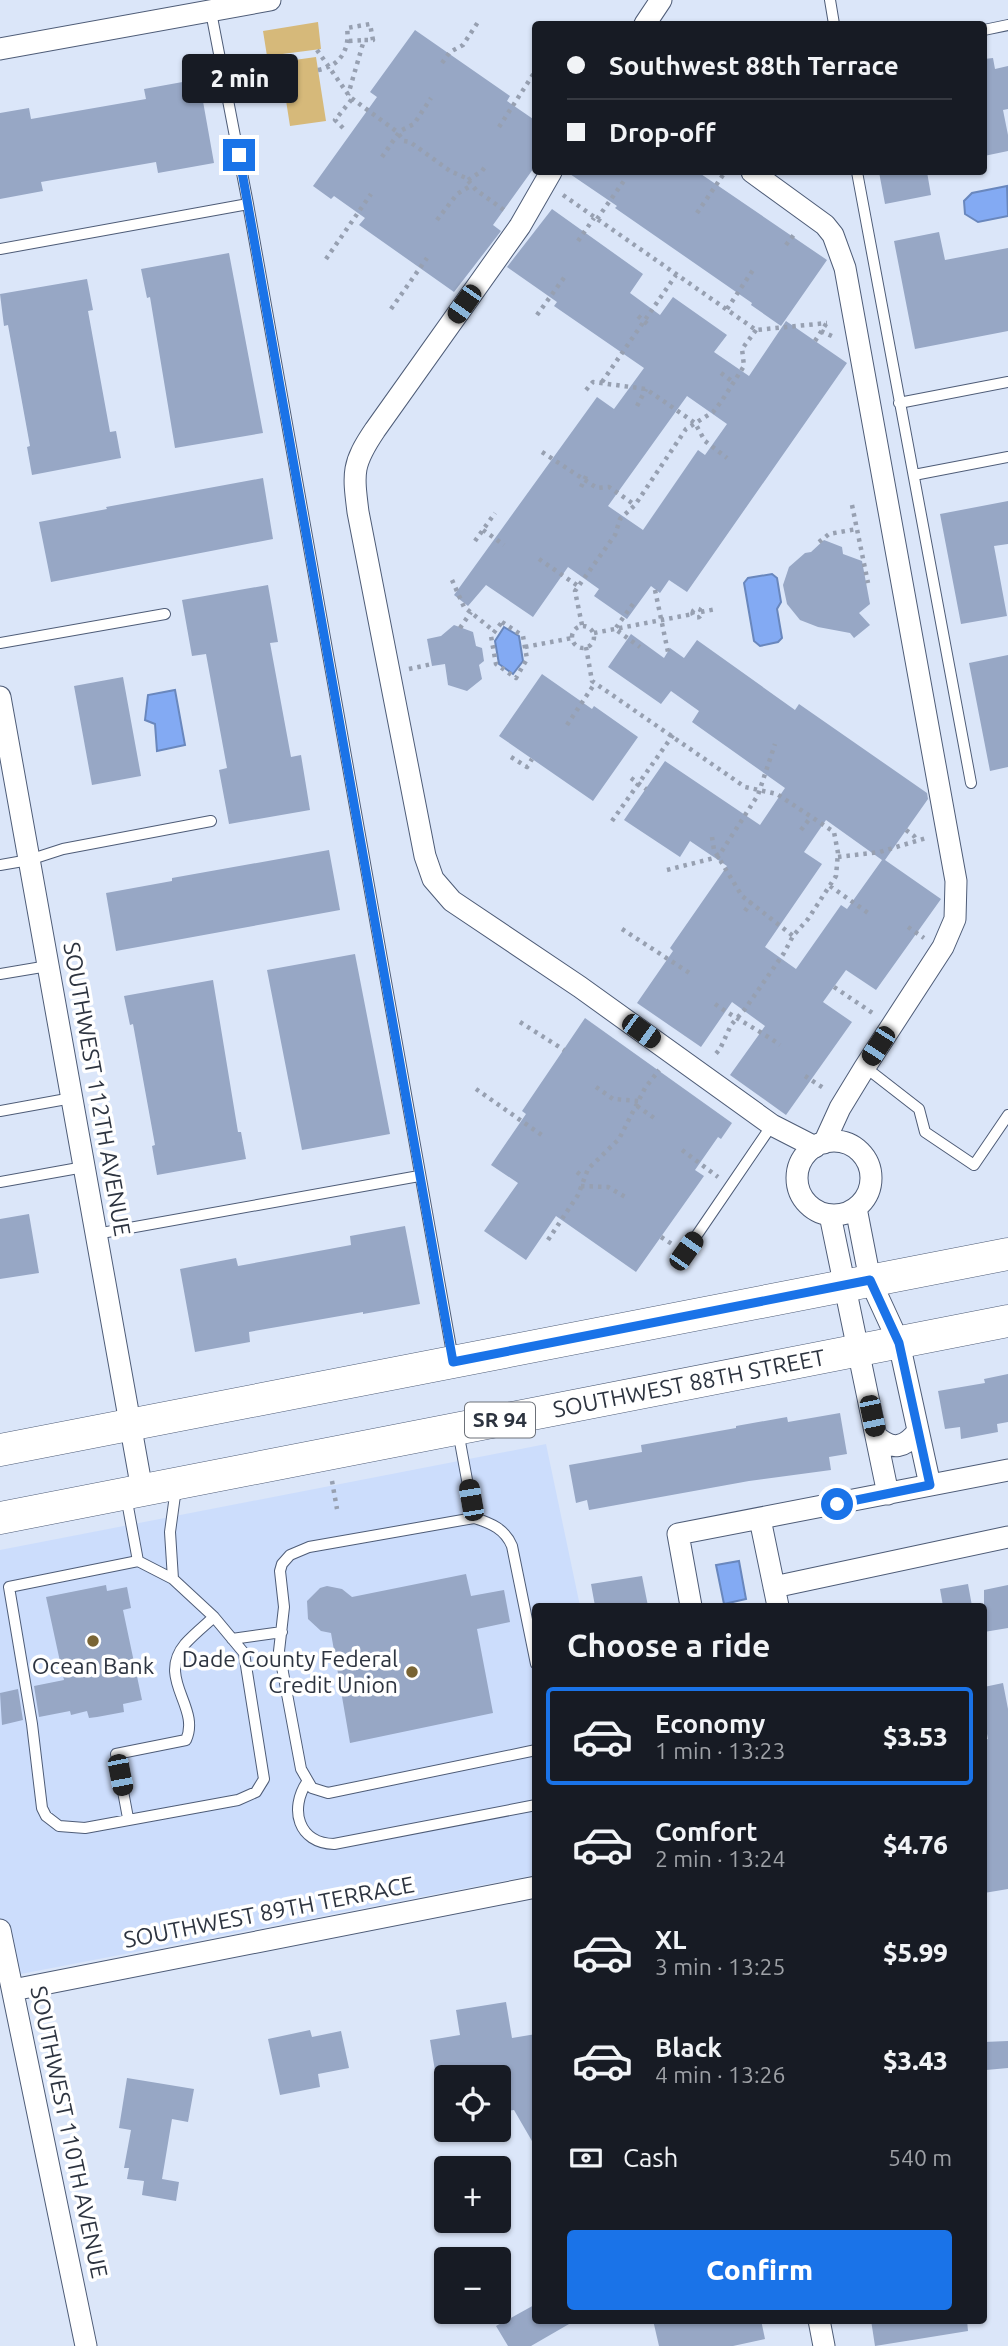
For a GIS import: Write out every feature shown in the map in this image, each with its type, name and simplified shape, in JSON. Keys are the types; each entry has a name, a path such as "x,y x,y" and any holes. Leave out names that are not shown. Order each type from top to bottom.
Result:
{"main road":[{"path":"0,1450 1008,1254"},
{"name":"SOUTHWEST 88TH STREET","path":"0,1518 1008,1321"}],"street":[{"path":"0,49 271,0"},
{"path":"647,21 661,0"},
{"path":"553,180 375,430 361,451 354,471 358,512 422,846 433,879 446,896 580,987 772,1125 819,1144 846,1144 857,1149 870,1167 869,1190 856,1208 848,1213 830,1215 819,1213 809,1206 797,1187 800,1164 819,1144 943,947 954,919 956,881 845,268 833,235 825,225 756,175"},
{"name":"SOUTHWEST 112TH AVENUE","path":"0,697 3,735 29,860 131,1424 134,1492"},
{"path":"856,1208 859,1351 888,1494"},
{"path":"830,1215 858,1283 899,1343 930,1485"},
{"path":"876,1436 884,1444 893,1446 905,1444 918,1431"},
{"path":"690,1603 678,1534 1008,1470"},
{"path":"760,1519 776,1597 1008,1538"},
{"name":"SOUTHWEST 89TH TERRACE","path":"13,1990 532,1888"},
{"name":"SOUTHWEST 110TH AVENUE","path":"0,1930 86,2346"},
{"path":"820,2324 824,2346"}],"lane":[{"path":"830,0 834,21"},
{"path":"211,12 248,204 453,1362"},
{"path":"987,29 1008,25"},
{"path":"858,175 971,783"},
{"path":"0,249 248,204"},
{"path":"899,403 1008,382"},
{"path":"914,475 1008,457"},
{"path":"0,643 165,614"},
{"path":"0,865 29,860 63,849 211,821"},
{"path":"0,974 48,966"},
{"path":"865,1067 919,1110 925,1132 974,1165 1008,1115"},
{"path":"0,1111 72,1098"},
{"path":"686,1251 772,1125"},
{"path":"0,1182 84,1167"},
{"path":"96,1234 419,1176"},
{"path":"458,1429 474,1518"},
{"path":"173,1579 170,1532 176,1484"},
{"path":"134,1492 138,1561"},
{"path":"532,1646 508,1537 495,1525 474,1518 309,1547 290,1555 282,1564 280,1571 284,1607 279,1651 299,1760 307,1782 319,1792 328,1793 532,1751"},
{"path":"138,1561 173,1579 214,1618 244,1653 264,1779 253,1794 238,1800 75,1829 59,1826 46,1816 42,1808 32,1724 9,1587 138,1561"},
{"path":"128,1818 116,1754 186,1740 190,1727 189,1719 176,1682 176,1660 184,1645 214,1618"},
{"path":"232,1639 282,1632"},
{"path":"307,1782 298,1800 300,1822 311,1839 325,1844 532,1806"}],"path":[{"path":"442,63 450,52 463,45 480,19"},
{"path":"318,70 330,68 342,58 349,41 347,28 370,24 373,40 349,41"},
{"path":"342,128 335,120 350,97 364,40"},
{"path":"317,50 350,97 450,171 470,182 513,216"},
{"path":"499,127 532,76"},
{"path":"382,157 398,134 414,124 431,98"},
{"path":"437,220 457,194 487,164"},
{"path":"697,213 724,175"},
{"path":"578,241 626,178"},
{"path":"553,180 596,218 756,330 827,323"},
{"path":"326,259 371,194"},
{"path":"786,245 802,223"},
{"path":"391,309 427,258"},
{"path":"727,309 755,267"},
{"path":"537,315 566,275"},
{"path":"601,383 676,275"},
{"path":"815,341 833,314"},
{"path":"638,316 652,327"},
{"path":"582,625 575,591 615,534 620,519 635,505 686,429 713,412 744,366 742,349 756,330"},
{"path":"721,373 733,382"},
{"path":"586,390 593,382 646,389 695,423 705,441 727,458"},
{"path":"637,406 646,389"},
{"path":"542,452 597,488 609,487 635,505"},
{"path":"581,487 588,472"},
{"path":"852,505 868,583"},
{"path":"475,541 495,513"},
{"path":"483,530 504,545"},
{"path":"819,542 829,534 858,531"},
{"path":"540,559 578,586"},
{"path":"452,580 464,607 494,631"},
{"path":"656,590 668,652"},
{"path":"615,629 633,604"},
{"path":"594,633 693,614 696,608 701,612 716,609"},
{"path":"460,628 471,612"},
{"path":"502,622 523,636 527,659 516,678 496,664 491,636 494,631 502,622"},
{"path":"582,625 589,627 594,633"},
{"path":"582,625 574,631 572,638 575,645 586,647 592,643 594,633"},
{"path":"615,629 640,647"},
{"path":"525,647 572,638"},
{"path":"586,647 592,681 745,787 777,794 834,832 838,857 836,876 726,1033 720,1049 707,1065"},
{"path":"423,666 432,664"},
{"path":"567,725 595,683"},
{"path":"612,821 673,735"},
{"path":"667,870 677,865 718,857 759,791 775,744"},
{"path":"511,757 527,767 532,759"},
{"path":"631,778 646,789"},
{"path":"801,830 811,817"},
{"path":"906,830 917,841"},
{"path":"838,857 880,852 936,835"},
{"path":"712,837 718,857 750,904 793,936"},
{"path":"830,886 871,915"},
{"path":"745,911 754,898"},
{"path":"908,927 929,942"},
{"path":"622,929 691,974"},
{"path":"834,987 877,1017"},
{"path":"715,1004 780,1045"},
{"path":"520,1022 564,1050"},
{"path":"548,1240 578,1195 583,1177 599,1156 619,1139 645,1088 665,1061"},
{"path":"805,1076 825,1090"},
{"path":"596,1087 613,1099 638,1103 657,1120"},
{"path":"476,1089 543,1136"},
{"path":"682,1150 720,1178"},
{"path":"576,1172 583,1177"},
{"path":"581,1186 608,1187 627,1199"},
{"path":"661,1237 673,1245"},
{"path":"332,1481 337,1509"}],"shaded area":[{"path":"318,22 321,49 267,56 263,31"},
{"path":"316,57 326,121 290,126 280,62"},
{"path":"546,1444 579,1603 532,1603 532,1876 0,1978 0,1550"}],"water":[{"path":"1007,186 1008,216 978,222 965,214 964,201 972,193"},
{"path":"772,574 777,578 781,602 777,609 782,638 778,642 760,646 754,641 744,583 748,578"},
{"path":"504,627 519,636 523,661 513,674 499,664 495,641"},
{"path":"175,690 185,745 157,751 155,724 145,720 148,695"},
{"path":"739,1561 746,1599 724,1603 716,1565"}],"building":[{"path":"415,30 510,96 507,101 532,118 532,171 493,225 501,231 454,292 359,225 365,218 334,196 331,199 313,186 377,97 370,92"},
{"path":"993,58 995,69 1008,66 1008,109 1003,110 1008,151 987,155 987,59"},
{"path":"199,79 214,163 158,173 156,162 41,182 43,191 0,199 0,113 29,108 31,119 146,99 144,89"},
{"path":"571,175 702,175 827,260 781,326 615,208 617,206"},
{"path":"880,175 928,175 931,195 885,204"},
{"path":"552,209 643,274 630,293 660,315 673,297 727,335 714,352 749,376 786,321 847,363 687,592 669,580 660,593 651,586 627,619 594,596 599,589 568,567 533,617 486,585 468,606 454,595 597,397 614,409 644,368 554,306 557,302 507,267","holes":["687,396 727,424 705,455 698,450 643,530 608,506"]},
{"path":"939,232 945,260 1008,248 1008,331 915,349 894,241"},
{"path":"229,253 263,433 175,448 150,297 147,298 141,269"},
{"path":"87,279 93,310 88,311 110,432 116,431 121,458 32,475 27,447 30,446 8,325 4,326 0,294"},
{"path":"263,478 273,539 51,582 39,522"},
{"path":"1008,501 1008,544 994,546 1007,616 961,624 940,514"},
{"path":"824,540 842,547 843,554 862,561 870,604 859,613 870,625 854,638 850,633 818,627 800,620 787,604 783,585 789,567"},
{"path":"268,585 278,642 270,643 291,757 301,755 310,810 229,824 219,770 227,768 206,654 192,656 182,600"},
{"path":"454,625 473,632 476,646 482,648 484,661 479,665 482,679 467,691 448,685 445,664 432,666 427,639 441,636"},
{"path":"631,634 664,658 670,648 684,658 697,640 795,710 799,704 927,793 928,799 885,860 941,899 876,990 846,970 823,1002 852,1022 786,1115 730,1075 765,1026 732,1002 701,1047 637,1003 673,951 670,948 727,866 690,841 680,857 624,820 665,761 760,825 785,788 692,722 699,711 671,691 661,704 608,667","holes":["826,820 882,860 847,909 841,905 796,969 765,947 822,864 804,852"]},
{"path":"1008,655 1008,767 990,771 969,663"},
{"path":"542,674 638,737 593,801 499,736"},
{"path":"123,677 141,776 92,785 74,686"},
{"path":"329,850 340,910 116,951 106,893 172,881 172,878"},
{"path":"355,954 390,1134 302,1150 267,970"},
{"path":"213,980 238,1132 241,1132 246,1159 157,1175 152,1146 155,1145 133,1024 130,1025 124,996"},
{"path":"585,1018 732,1123 721,1139 718,1137 695,1170 704,1176 636,1272 556,1216 526,1260 484,1231 518,1183 491,1165 526,1114 522,1111"},
{"path":"29,1214 39,1273 0,1279 0,1219"},
{"path":"405,1226 420,1304 249,1332 250,1342 195,1352 180,1269 236,1258 238,1266 351,1245 350,1236"},
{"path":"1008,1374 1008,1422 997,1424 998,1432 961,1439 960,1427 945,1429 938,1391 985,1383 984,1379"},
{"path":"840,1413 847,1454 829,1457 831,1470 749,1481 589,1510 587,1500 576,1503 569,1465 642,1452 641,1445 736,1426 787,1417 788,1422"},
{"name":"Dade County Federal Credit Union","path":"466,1574 471,1596 504,1590 510,1622 477,1629 493,1713 350,1743 331,1633 321,1631 308,1619 307,1601 320,1588 327,1586 342,1589 352,1597"},
{"path":"642,1576 647,1603 594,1603 591,1584"},
{"path":"968,1584 971,1603 942,1603 940,1589"},
{"name":"Ocean Bank","path":"106,1585 107,1591 127,1587 131,1608 123,1610 142,1700 123,1704 124,1712 97,1717 89,1718 87,1711 71,1715 70,1711 39,1717 34,1686 64,1680 46,1597"},
{"path":"1008,1585 1008,1628 987,1632 984,1590"},
{"path":"1003,1683 1008,1709 1008,1889 987,1892 988,1739 987,1686"},
{"path":"18,1689 23,1720 2,1725 0,1693"},
{"path":"506,2002 512,2038 532,2035 532,2141 514,2110 511,2110 511,2065 434,2065 430,2040 460,2035 456,2010"},
{"path":"310,2030 312,2037 341,2031 349,2068 318,2074 320,2087 280,2095 268,2039"},
{"path":"1008,2041 1008,2068 987,2070 987,2042"},
{"path":"127,2078 194,2089 188,2122 172,2119 162,2179 179,2182 176,2201 142,2195 144,2181 127,2179 129,2168 124,2168 131,2130 119,2128"},
{"path":"532,2306 532,2324 569,2324 531,2346 508,2346 496,2326 511,2324 511,2318"},
{"path":"654,2324 762,2324 765,2339 733,2346 659,2346"},
{"path":"872,2324 967,2324 968,2331 875,2346"}],"place":[{"name":"Ocean Bank","path":"93,1641"},
{"name":"Dade County Federal Credit Union","path":"412,1672"}],"route":[{"path":"239,155 453,1362 870,1280 899,1343 930,1485 837,1504"}]}
